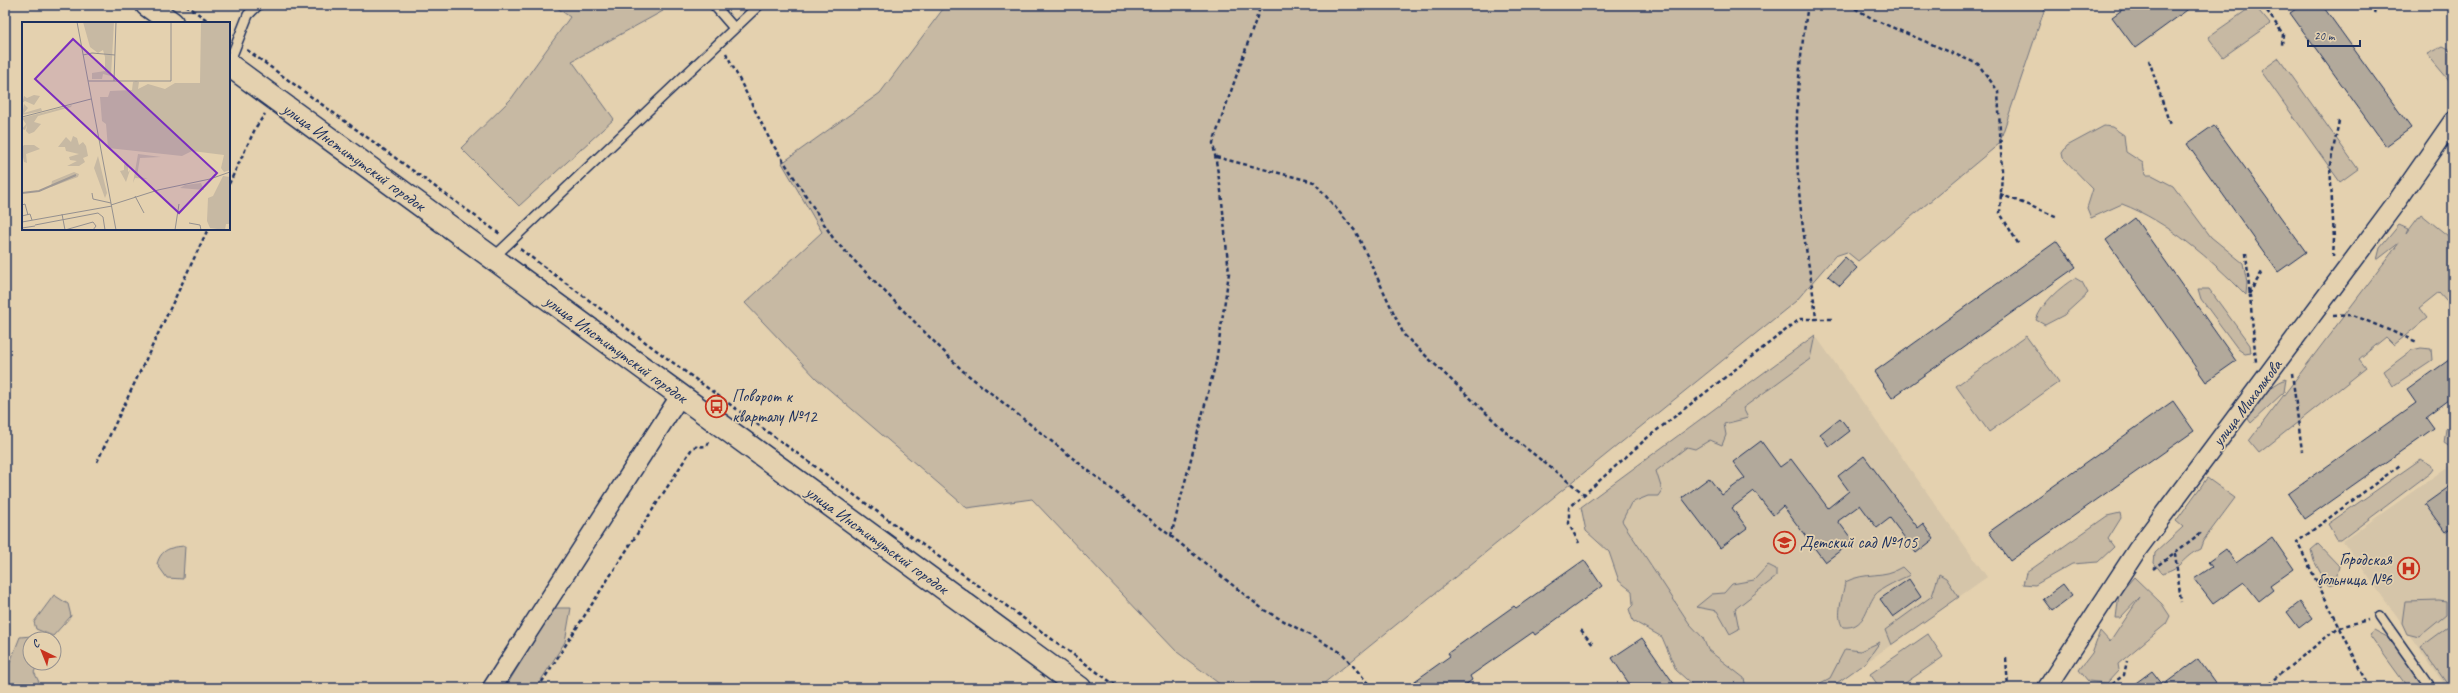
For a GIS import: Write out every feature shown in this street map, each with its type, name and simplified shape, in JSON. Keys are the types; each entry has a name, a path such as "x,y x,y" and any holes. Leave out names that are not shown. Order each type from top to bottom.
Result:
{"street":[{"path":"147,5 171,22"},
{"name":"улица Институтский городок","path":"230,65 1080,688"},
{"name":"улица Михалькова","path":"2047,688 2137,550 2398,200 2453,121"},
{"path":"492,688 680,396"}],"lane":[{"path":"230,61 248,15 258,5"},
{"path":"714,5 734,28"},
{"path":"493,258 760,5"},
{"path":"2380,616 2431,688"}],"path":[{"path":"186,5 210,22"},
{"path":"1171,536 1216,362 1229,273 1221,191 1213,143 1261,5"},
{"path":"1808,5 1798,64 1796,149 1802,221 1813,285 1816,319"},
{"path":"1849,5 1875,20 1978,64 1998,91 2002,171 2000,213 2019,245"},
{"path":"2263,5 2283,34 2282,45"},
{"path":"2374,13 2377,5"},
{"path":"721,41 770,140 836,241 963,372 1264,610 1342,653 1372,688"},
{"path":"237,42 511,242 698,382 1119,688"},
{"path":"2149,60 2170,125"},
{"path":"230,182 256,127 276,99"},
{"path":"2333,262 2334,239 2330,165 2339,121"},
{"path":"1216,158 1314,182 1356,232 1404,335 1507,433 1584,494"},
{"path":"2000,194 2058,217"},
{"path":"97,462 208,230"},
{"path":"2246,253 2256,362 2252,396"},
{"path":"2249,295 2262,272"},
{"path":"2312,316 2353,315 2417,342"},
{"path":"1579,543 1569,524 1569,508 1647,438 1746,360 1800,320 1832,319"},
{"path":"2288,349 2302,451"},
{"path":"538,688 693,447 707,446 719,424"},
{"path":"2370,688 2297,542 2400,465"},
{"path":"2153,569 2202,532"},
{"path":"2174,553 2181,602"},
{"path":"2263,688 2339,627 2380,616"},
{"path":"1581,630 1594,646"},
{"path":"2006,658 2008,688"},
{"path":"2106,688 2124,674 2127,660"}],"shaded area":[{"path":"553,5 658,5 663,11 572,61 614,119 519,206 461,148 511,99 570,17"},
{"path":"946,5 2046,5 1999,144 1858,261 1847,252 1835,256 1796,301 1318,688 1225,688 1177,652 1032,499 967,508 817,379 745,303 822,232 782,163 880,93"},
{"path":"2254,5 2270,24 2223,57 2208,37"},
{"path":"2443,46 2453,51 2453,85 2427,54"},
{"path":"2279,58 2358,169 2340,182 2261,71"},
{"path":"2104,126 2112,127 2124,135 2126,152 2143,163 2145,175 2152,175 2173,186 2211,237 2243,263 2247,283 2246,295 2204,255 2156,220 2139,211 2122,204 2091,218 2087,208 2093,189 2063,158 2062,153 2067,146"},
{"path":"2421,214 2453,240 2453,297 2447,301 2439,292 2419,308 2427,318 2394,345 2386,337 2359,359 2366,368 2259,453 2249,441 2399,243 2377,260 2380,248 2399,225 2408,229 2406,234"},
{"path":"2075,278 2082,282 2088,293 2064,315 2045,325 2036,320 2052,296"},
{"path":"2198,289 2209,289 2250,345 2251,353 2245,354 2238,349 2201,299"},
{"name":"Детский сад №105","path":"1815,335 1987,577 1830,688 1709,688 1581,507"},
{"path":"1815,335 1810,359 1743,408 1748,418 1724,424 1726,435 1722,445 1710,440 1695,449 1687,447 1656,471 1662,490 1658,496 1648,496 1631,503 1622,521 1689,623 1703,638 1708,650 1744,678 1746,688 1696,688 1676,670 1662,637 1633,621 1629,609 1633,605 1632,591 1619,581 1609,552 1586,531 1581,507"},
{"path":"2026,336 2059,382 1989,432 1956,386"},
{"path":"2421,348 2431,349 2432,360 2393,386 2384,371 2412,350"},
{"path":"2286,379 2284,392 2251,423 2248,419 2264,395 2273,386"},
{"path":"2453,422 2453,449 2444,443 2446,429"},
{"path":"2421,459 2431,465 2433,469 2430,473 2341,540 2337,540 2328,524"},
{"name":"Городская больница №6","path":"2453,463 2453,688 2447,688 2343,541"},
{"path":"2207,478 2235,498 2203,541 2200,549 2194,552 2175,568 2162,573 2154,563 2155,553 2183,527 2176,521"},
{"path":"2120,513 2121,518 2108,539 2114,547 2098,562 2072,564 2035,585 2023,584 2026,573 2107,516"},
{"path":"2318,544 2339,566 2335,584 2328,586 2314,561 2311,550"},
{"path":"185,546 183,579 167,578 157,564 161,555 171,548"},
{"path":"1768,565 1776,569 1776,577 1735,609 1739,629 1730,634 1717,611 1696,607 1712,594 1724,593 1732,584 1754,580"},
{"path":"1902,567 1910,575 1877,593 1864,617 1856,625 1843,627 1840,612 1845,582 1861,577 1888,573"},
{"path":"1939,574 1946,578 1959,597 1891,645 1885,630 1932,596"},
{"path":"2134,577 2162,604 2170,616 2166,624 2118,664 2119,670 2107,683 2088,681 2079,670 2092,653 2100,631 2110,642 2140,597 2120,618 2116,618 2119,594"},
{"path":"54,595 68,604 71,616 58,631 41,631 36,629 34,622"},
{"path":"2405,601 2446,601 2446,615 2419,637 2407,634 2402,623"},
{"path":"554,608 571,608 565,642 536,688 505,688"},
{"path":"2452,624 2453,688 2450,688 2421,647"},
{"path":"2374,630 2391,639 2425,688 2408,688 2369,634"},
{"path":"1928,634 1943,657 1898,688 1880,688 1870,674"},
{"path":"20,637 22,637 22,671 35,671 42,688 5,688 5,675"},
{"path":"1880,642 1865,663 1830,688 1811,688 1830,678 1845,649 1860,651"}],"building":[{"path":"2129,5 2194,5 2135,48 2112,17"},
{"path":"2302,5 2322,5 2411,128 2386,146 2290,13"},
{"path":"2214,125 2306,252 2278,272 2187,144"},
{"path":"2135,218 2236,361 2206,382 2106,240"},
{"path":"2057,241 2076,267 1892,398 1874,372"},
{"path":"1845,257 1857,268 1840,286 1828,276"},
{"path":"2453,357 2453,397 2426,417 2434,428 2305,519 2288,494 2416,403 2407,390"},
{"path":"2173,401 2194,431 2010,561 1989,532"},
{"path":"1840,418 1850,431 1829,447 1820,434"},
{"path":"1761,441 1780,467 1791,459 1828,508 1849,491 1838,476 1864,456 1918,528 1923,524 1934,539 1916,553 1890,518 1877,528 1860,505 1838,521 1853,541 1825,562 1783,506 1773,515 1754,491 1732,508 1747,528 1720,548 1682,498 1709,478 1722,495 1745,478 1733,462"},
{"path":"2453,484 2453,526 2445,532 2425,504"},
{"path":"2272,537 2294,569 2270,586 2273,590 2259,601 2244,582 2213,604 2194,579 2212,567 2208,562 2226,549 2236,563"},
{"path":"1584,560 1602,586 1535,635 1533,632 1470,676 1472,680 1461,688 1405,688 1450,656 1448,653 1514,606 1516,608"},
{"path":"1909,579 1921,597 1893,617 1880,599"},
{"path":"2063,584 2072,596 2052,611 2043,599"},
{"path":"2300,602 2312,618 2299,628 2287,612"},
{"path":"1642,638 1677,688 1632,688 1612,658"},
{"path":"2198,659 2219,688 2129,688 2152,671 2163,685"}],"place":[{"name":"Поворот к кварталу №12","path":"716,406"},
{"name":"Детский сад №105","path":"1784,542"},
{"name":"Городская больница №6","path":"2408,569"}]}
